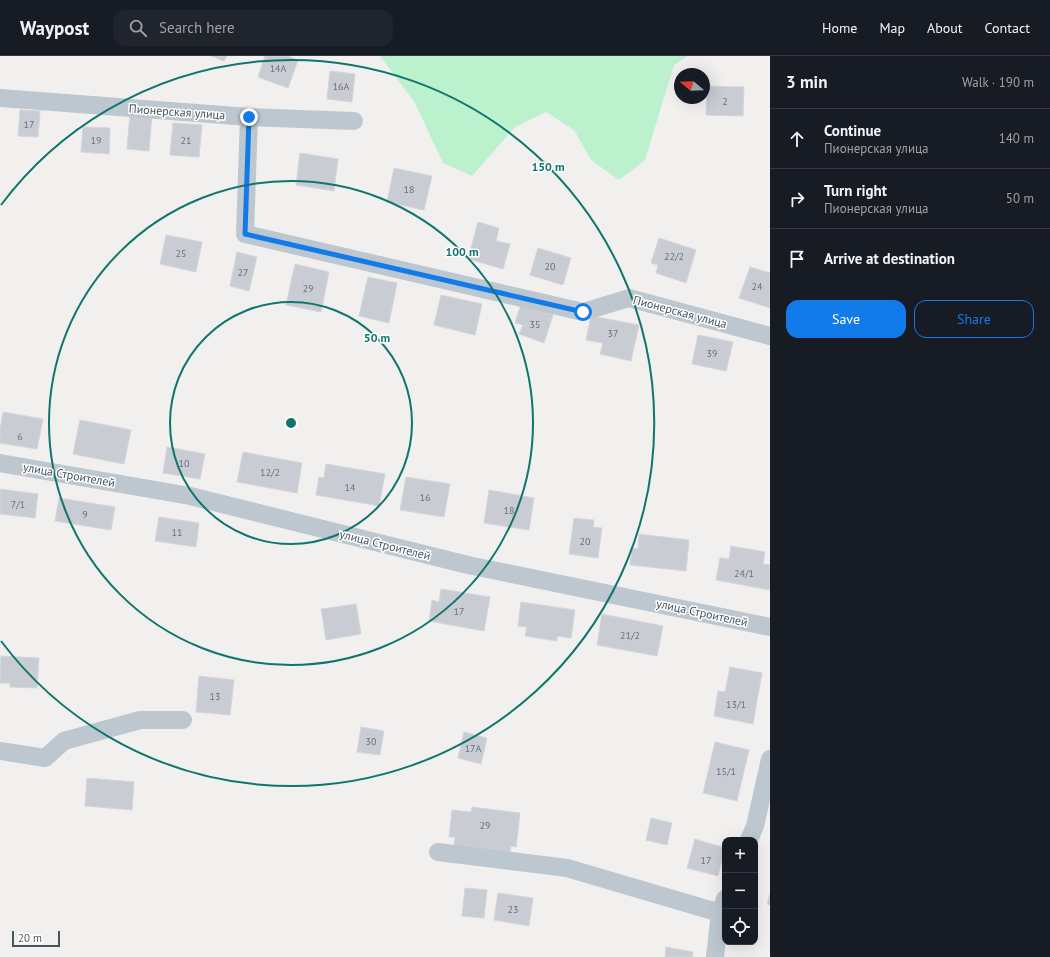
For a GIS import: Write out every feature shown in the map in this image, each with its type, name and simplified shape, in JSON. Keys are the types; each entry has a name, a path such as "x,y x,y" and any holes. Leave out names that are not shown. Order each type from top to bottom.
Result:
{"street":[{"name":"Пионерская улица","path":"0,98 249,117 245,234 583,312 629,298 770,336"},
{"path":"249,117 354,122"},
{"name":"улица Строителей","path":"0,464 190,496 468,565 770,627"},
{"path":"0,751 45,758 64,741 132,722 140,720 183,720"},
{"path":"750,837 755,826 770,759"},
{"path":"438,852 567,868 722,906 715,957"}],"green space":[{"path":"380,56 688,56 674,65 645,160 619,180 591,160 574,130 546,112 515,127 472,176 443,163 415,103"}],"building":[{"path":"211,56 227,56 224,61"},
{"path":"265,56 287,56 298,60 288,88 258,77"},
{"path":"330,71 355,74 352,102 327,99"},
{"path":"710,86 744,87 743,116 706,115 706,104 710,104"},
{"path":"20,110 40,111 38,137 18,136"},
{"path":"130,113 152,115 149,151 127,149"},
{"path":"173,123 202,125 199,157 170,155"},
{"path":"83,127 110,128 109,154 81,152"},
{"path":"300,153 338,159 334,191 296,185"},
{"path":"394,168 432,176 424,210 387,202"},
{"path":"478,222 499,228 496,241 510,244 503,269 468,259"},
{"path":"166,235 202,242 196,272 160,264"},
{"path":"659,238 696,250 686,283 656,273 658,265 651,263"},
{"path":"538,248 571,258 563,285 530,275"},
{"path":"237,252 257,257 249,291 230,286"},
{"path":"295,264 329,272 321,312 286,305"},
{"path":"750,267 770,273 770,308 739,298"},
{"path":"368,277 397,283 389,323 359,316"},
{"path":"441,295 482,304 475,335 434,325"},
{"path":"521,304 553,315 544,343 519,334 523,325 515,323"},
{"path":"591,316 639,325 631,361 600,354 603,343 586,340"},
{"path":"698,335 733,342 726,371 692,364"},
{"path":"3,412 43,419 37,449 0,443 0,430"},
{"path":"80,420 131,430 124,464 73,454"},
{"path":"167,447 205,454 200,479 163,473"},
{"path":"243,452 302,463 297,493 237,482"},
{"path":"326,464 385,474 379,506 316,495 319,477 324,478"},
{"path":"406,477 450,484 444,517 400,510"},
{"path":"0,489 38,494 35,518 0,514"},
{"path":"489,490 534,498 529,530 484,523"},
{"path":"59,498 115,507 111,530 55,521"},
{"path":"159,517 199,523 196,547 155,541"},
{"path":"574,518 594,520 593,527 602,528 598,558 569,554"},
{"path":"639,534 689,540 686,571 630,565 632,548 638,549"},
{"path":"731,546 765,552 763,564 770,565 770,590 716,580 720,558 729,559"},
{"path":"441,589 490,597 484,631 429,621 432,600 439,602"},
{"path":"521,602 575,610 571,638 557,636 557,641 525,636 527,627 518,626"},
{"path":"356,604 361,634 326,640 321,609"},
{"path":"602,614 663,626 657,656 597,645"},
{"path":"1,656 39,658 37,688 10,687 10,683 0,683"},
{"path":"730,667 762,673 753,724 714,716 718,691 725,692"},
{"path":"199,676 234,680 230,715 196,712"},
{"path":"361,727 384,731 380,755 357,752"},
{"path":"464,732 487,738 481,764 458,758"},
{"path":"715,742 749,750 737,801 703,793"},
{"path":"87,778 134,782 132,810 85,806"},
{"path":"472,807 520,813 516,847 511,846 510,852 454,846 455,837 449,837 452,810 471,812"},
{"path":"651,818 672,823 667,845 646,840"},
{"path":"695,839 722,847 722,860 718,876 687,868"},
{"path":"465,888 487,890 484,918 462,916"},
{"path":"498,893 533,898 529,926 494,920"},
{"path":"770,894 770,905 767,904"},
{"path":"666,947 693,952 692,957 665,957"}],"route":[{"path":"249,117 245,234 583,312"}]}
